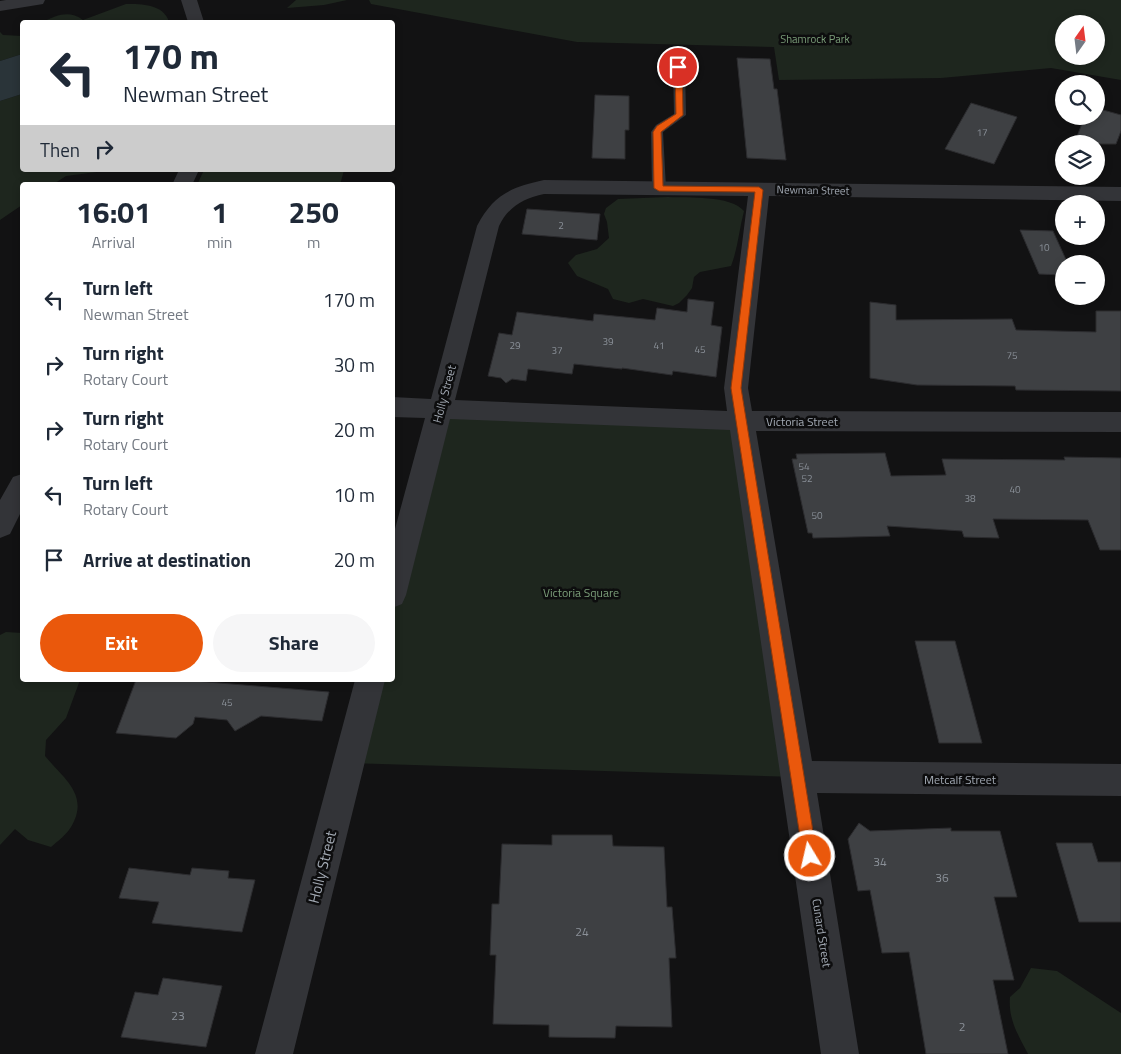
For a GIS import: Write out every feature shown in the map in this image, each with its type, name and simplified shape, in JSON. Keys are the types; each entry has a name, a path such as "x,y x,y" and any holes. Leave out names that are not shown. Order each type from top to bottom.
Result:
{"street":[{"path":"0,6 37,0"},
{"path":"189,0 195,20"},
{"name":"Newman Street","path":"508,200 522,191 544,187 1121,194"},
{"name":"Cunard Street","path":"759,190 736,388 840,1054"},
{"name":"Holly Street","path":"395,583 488,226 496,212 508,200"},
{"name":"Victoria Street","path":"395,407 741,421 1121,422"},
{"path":"0,526 20,489"},
{"name":"Holly Street","path":"274,1054 369,682"},
{"name":"Metcalf Street","path":"798,777 1121,780"}],"lane":[{"path":"659,188 657,132 680,115 678,67"}],"green space":[{"path":"296,0 347,0 324,5 287,8"},
{"name":"Shamrock Park","path":"369,0 1121,0 1121,80 1105,77 1105,75 1092,75 1051,68 941,78 779,80 774,47 577,42 371,4"},
{"path":"126,4 157,8 168,20 83,20"},
{"path":"68,14 83,20 47,20"},
{"path":"0,32 3,35 20,36 20,55 0,61"},
{"path":"20,95 20,172 97,172 66,176 57,182 20,182 20,206 0,220 0,101"},
{"path":"203,172 343,172 341,182 198,182"},
{"path":"668,197 719,200 729,202 744,211 731,266 700,272 694,277 692,288 687,295 673,306 643,299 629,303 613,299 608,289 577,276 568,263 576,255 597,249 609,238 604,214 606,208 618,199"},
{"name":"Victoria Square","path":"440,409 741,421 798,777 349,763 369,682 395,682 395,587"},
{"path":"6,632 20,633 20,682 79,682 66,718 46,740 45,756 67,780 76,797 78,806 71,827 51,847 28,840 15,829 0,845 0,635"},
{"path":"1031,968 1057,971 1121,1013 1121,1054 1028,1054 1012,1020 1010,997 1020,988"}],"shaded area":[{"path":"20,55 20,95 0,101 0,61"}],"building":[{"path":"737,58 770,59 774,89 777,89 786,160 747,158"},
{"path":"595,95 629,96 629,130 625,130 625,159 592,158"},
{"path":"971,103 1017,117 994,164 945,149"},
{"path":"1105,111 1121,115 1121,131 1116,144 1105,144 1105,135 1078,135 1081,125 1105,125"},
{"path":"527,209 600,214 597,240 522,234"},
{"path":"1020,230 1053,231 1055,245 1059,245 1064,255 1055,255 1055,275 1039,274"},
{"path":"688,299 714,302 711,325 722,327 716,377 673,371 672,375 574,364 572,374 528,369 526,381 512,379 506,383 501,378 488,376 499,333 512,335 517,312 593,321 594,314 655,320 657,308 687,312"},
{"path":"870,302 896,305 896,320 1012,319 1016,330 1096,332 1096,311 1121,311 1121,391 1016,390 1015,386 917,385 870,378"},
{"path":"885,453 891,476 946,475 942,459 1065,460 1064,457 1121,458 1121,550 1100,550 1088,520 993,519 999,538 964,537 962,531 887,526 890,536 813,538 812,533 808,533 792,459 797,459 796,454"},
{"path":"915,641 955,641 982,743 939,743"},
{"path":"135,682 207,682 329,692 322,721 261,716 235,731 227,720 195,717 193,724 176,738 116,733"},
{"path":"859,823 870,831 951,828 951,831 1000,831 1017,897 994,897 1014,980 993,980 1008,1054 926,1054 909,952 882,953 870,890 858,891 848,839"},
{"path":"552,835 612,835 613,846 664,847 667,907 672,907 676,958 669,958 672,1027 616,1026 615,1038 549,1037 549,1025 493,1024 496,955 490,955 492,904 499,904 502,844 552,845"},
{"path":"1056,843 1092,843 1098,862 1121,862 1121,922 1079,922"},
{"path":"129,868 190,875 192,868 229,871 228,878 255,880 242,932 152,923 159,902 119,898"},
{"path":"163,978 222,986 206,1047 121,1037 135,992 158,995"}],"route":[{"path":"678,67 680,115 657,132 659,188 759,190 736,388 810,856"}]}
